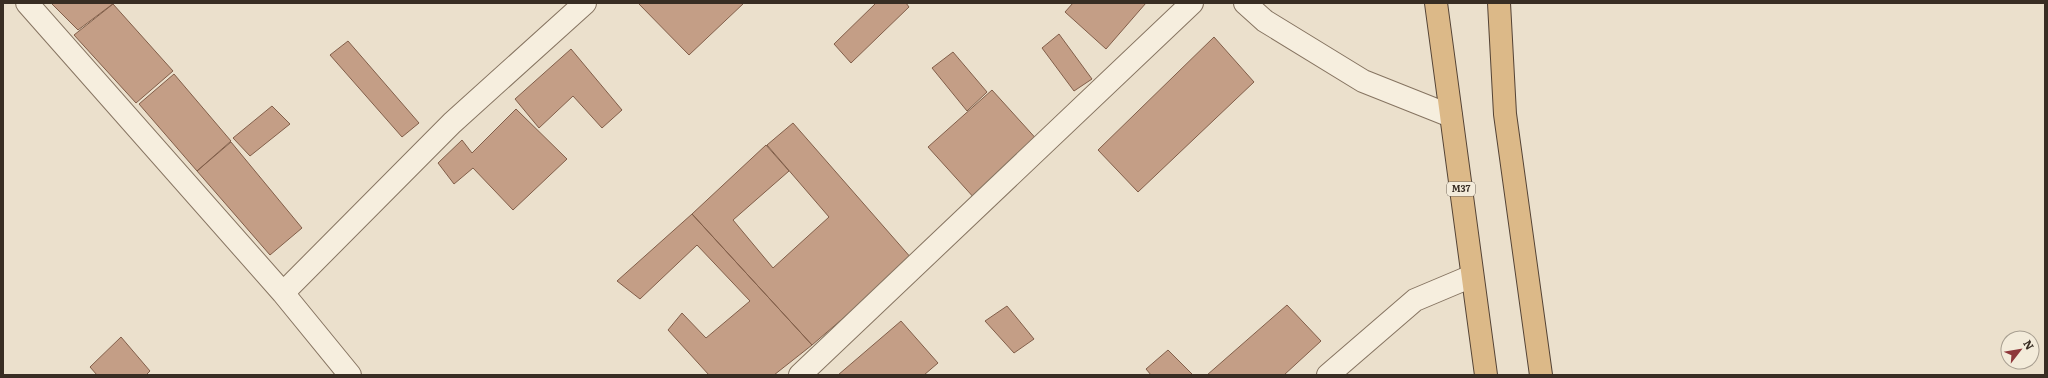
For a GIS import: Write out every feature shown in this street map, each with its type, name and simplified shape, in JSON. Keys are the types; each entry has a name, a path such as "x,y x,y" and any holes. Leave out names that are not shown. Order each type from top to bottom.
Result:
{"highway":[{"name":"M37","path":"1436,3 1486,375"},
{"path":"1499,3 1505,114 1541,375"}],"street":[{"path":"27,3 283,293 350,375"},
{"path":"283,293 452,122 585,3"},
{"path":"800,375 1192,3"},
{"path":"1245,3 1265,22 1363,81 1451,116"},
{"path":"1328,375 1415,300 1472,276"}],"building":[{"path":"51,3 114,3 78,30"},
{"path":"638,3 744,3 689,55"},
{"path":"876,3 906,3 909,7 851,63 834,44"},
{"path":"1073,3 1146,3 1106,49 1065,12"},
{"path":"113,4 173,71 136,103 74,35"},
{"path":"1059,34 1092,79 1074,91 1042,48"},
{"path":"1214,37 1254,82 1138,192 1098,150"},
{"path":"348,41 419,123 402,137 330,55"},
{"path":"571,49 622,110 602,128 573,96 539,128 515,99"},
{"path":"953,52 987,92 967,111 932,68"},
{"path":"174,74 231,141 197,171 139,104"},
{"path":"992,90 1040,143 976,200 928,147"},
{"path":"272,106 290,124 250,156 233,138"},
{"path":"516,109 567,159 513,210 473,168 454,184 438,163 462,140 472,153"},
{"path":"793,123 912,259 812,345 692,214 766,145 789,171 733,220 773,268 829,217 767,145"},
{"path":"231,142 302,228 270,255 197,171"},
{"path":"692,214 812,345 774,375 709,375 668,330 682,313 706,338 750,301 697,245 640,299 617,281"},
{"path":"1287,305 1321,341 1284,375 1207,375"},
{"path":"1007,306 1034,339 1014,353 985,321"},
{"path":"901,321 938,363 924,375 838,375"},
{"path":"121,337 150,371 146,375 97,375 90,367"},
{"path":"1168,350 1193,375 1151,375 1146,369"}]}
